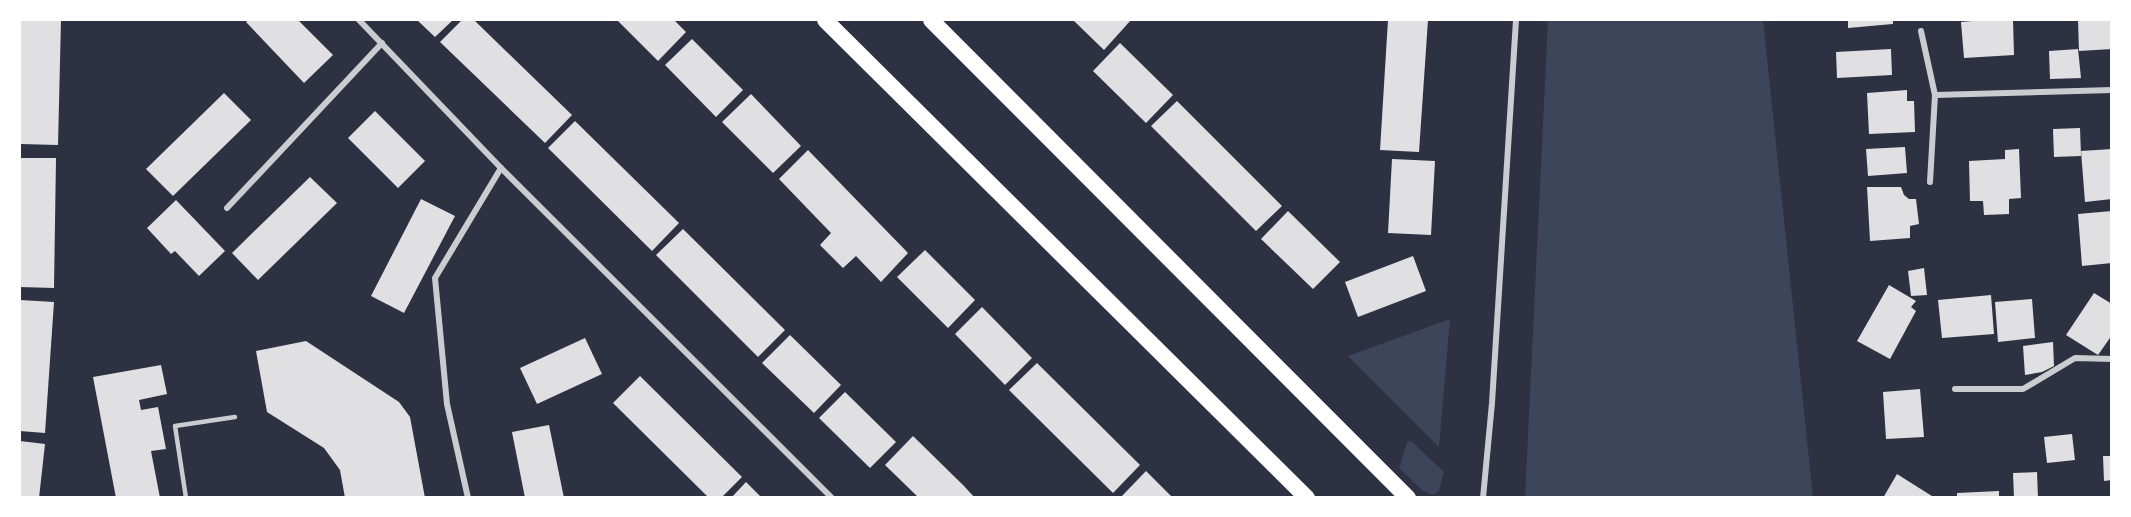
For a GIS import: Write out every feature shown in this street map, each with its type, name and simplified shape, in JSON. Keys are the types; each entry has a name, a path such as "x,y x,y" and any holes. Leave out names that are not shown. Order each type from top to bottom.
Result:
{"highway":[{"path":"825,20 1307,498"},
{"path":"931,20 1408,498"}],"street":[{"path":"358,20 501,168 832,498"},
{"path":"1483,498 1492,403 1516,20"},
{"path":"1921,31 1935,95 1930,182"},
{"path":"226,208 382,43"},
{"path":"1935,95 2112,90"},
{"path":"468,498 447,404 435,278 501,168"},
{"path":"1955,389 2023,388 2074,358 2112,359"}],"lane":[{"path":"186,498 175,426 235,417"}],"shaded area":[{"path":"1548,20 1763,20 1813,497 1525,497"},
{"path":"1450,319 1439,447 1348,356"},
{"path":"1411,441 1444,472 1439,491 1433,495 1422,490 1399,468 1407,442"}],"building":[{"path":"21,20 61,20 58,145 20,144"},
{"path":"249,20 298,20 333,55 304,83 246,22"},
{"path":"417,20 453,20 435,37"},
{"path":"462,20 474,20 572,115 545,143 440,42"},
{"path":"617,20 674,20 686,32 658,61"},
{"path":"1073,20 1131,20 1104,50"},
{"path":"1388,20 1428,20 1419,152 1380,150"},
{"path":"1848,20 1893,20 1893,24 1848,28"},
{"path":"2013,20 2014,55 1964,58 1961,22"},
{"path":"2078,20 2112,20 2112,49 2079,51"},
{"path":"692,39 743,90 716,117 665,65"},
{"path":"1120,43 1173,95 1146,123 1093,71"},
{"path":"1891,49 1892,75 1837,78 1836,52"},
{"path":"2078,49 2081,78 2050,79 2049,51"},
{"path":"1907,90 1907,101 1914,101 1915,132 1869,134 1867,93"},
{"path":"224,93 251,120 173,196 146,169"},
{"path":"751,94 801,146 773,173 722,122"},
{"path":"1177,101 1282,206 1256,231 1151,126"},
{"path":"375,111 425,161 398,188 348,138"},
{"path":"575,121 679,223 652,251 548,148"},
{"path":"2080,128 2081,156 2054,157 2053,129"},
{"path":"1905,147 1907,173 1868,176 1866,149"},
{"path":"2019,149 2021,198 2009,199 2009,214 1984,215 1983,201 1970,201 1969,161 2005,159 2005,150"},
{"path":"2112,149 2112,199 2085,202 2081,151"},
{"path":"808,150 908,253 881,282 856,256 843,268 820,245 831,233 779,179"},
{"path":"20,158 56,158 54,288 20,287"},
{"path":"1392,159 1435,161 1431,235 1388,233"},
{"path":"310,177 337,203 258,280 232,253"},
{"path":"1867,187 1901,187 1904,195 1909,199 1916,199 1919,224 1910,226 1910,238 1870,241"},
{"path":"421,199 455,216 404,313 371,296"},
{"path":"176,200 225,251 199,276 175,251 171,254 147,228"},
{"path":"1288,211 1340,262 1313,289 1261,239"},
{"path":"2112,211 2112,263 2082,266 2078,214"},
{"path":"683,229 785,330 758,357 656,255"},
{"path":"925,250 975,300 948,328 897,277"},
{"path":"1413,256 1426,291 1358,317 1345,282"},
{"path":"1924,268 1927,295 1911,296 1908,271"},
{"path":"1889,285 1916,301 1911,307 1916,311 1890,359 1857,341"},
{"path":"2094,293 2112,304 2112,335 2098,355 2066,335"},
{"path":"1991,295 1994,334 1942,338 1938,300"},
{"path":"2032,299 2035,338 1998,342 1995,302"},
{"path":"20,300 54,302 45,433 20,431"},
{"path":"982,307 1032,358 1005,385 955,334"},
{"path":"790,335 841,385 814,413 762,363"},
{"path":"585,338 602,374 537,404 520,368"},
{"path":"306,341 399,402 410,417 425,498 345,498 340,470 324,448 267,412 256,351"},
{"path":"2053,342 2054,366 2042,372 2025,375 2023,346"},
{"path":"1037,363 1140,465 1113,493 1009,390"},
{"path":"161,365 167,394 139,400 141,410 158,407 166,449 151,451 160,498 116,498 93,377"},
{"path":"640,376 742,477 721,498 709,498 613,403"},
{"path":"1920,389 1924,437 1886,439 1883,392"},
{"path":"845,392 896,442 870,468 819,418"},
{"path":"549,425 564,498 525,498 512,432"},
{"path":"2072,434 2075,460 2047,463 2044,437"},
{"path":"913,436 975,498 919,498 885,465"},
{"path":"20,441 45,444 39,498 20,498"},
{"path":"2103,456 2112,456 2112,480 2104,481"},
{"path":"1146,471 1173,498 1120,498"},
{"path":"2037,472 2038,498 2014,498 2013,473"},
{"path":"1897,474 1935,498 1883,498"},
{"path":"746,482 762,498 731,498"},
{"path":"1999,491 1999,498 1957,498 1957,493"}]}
